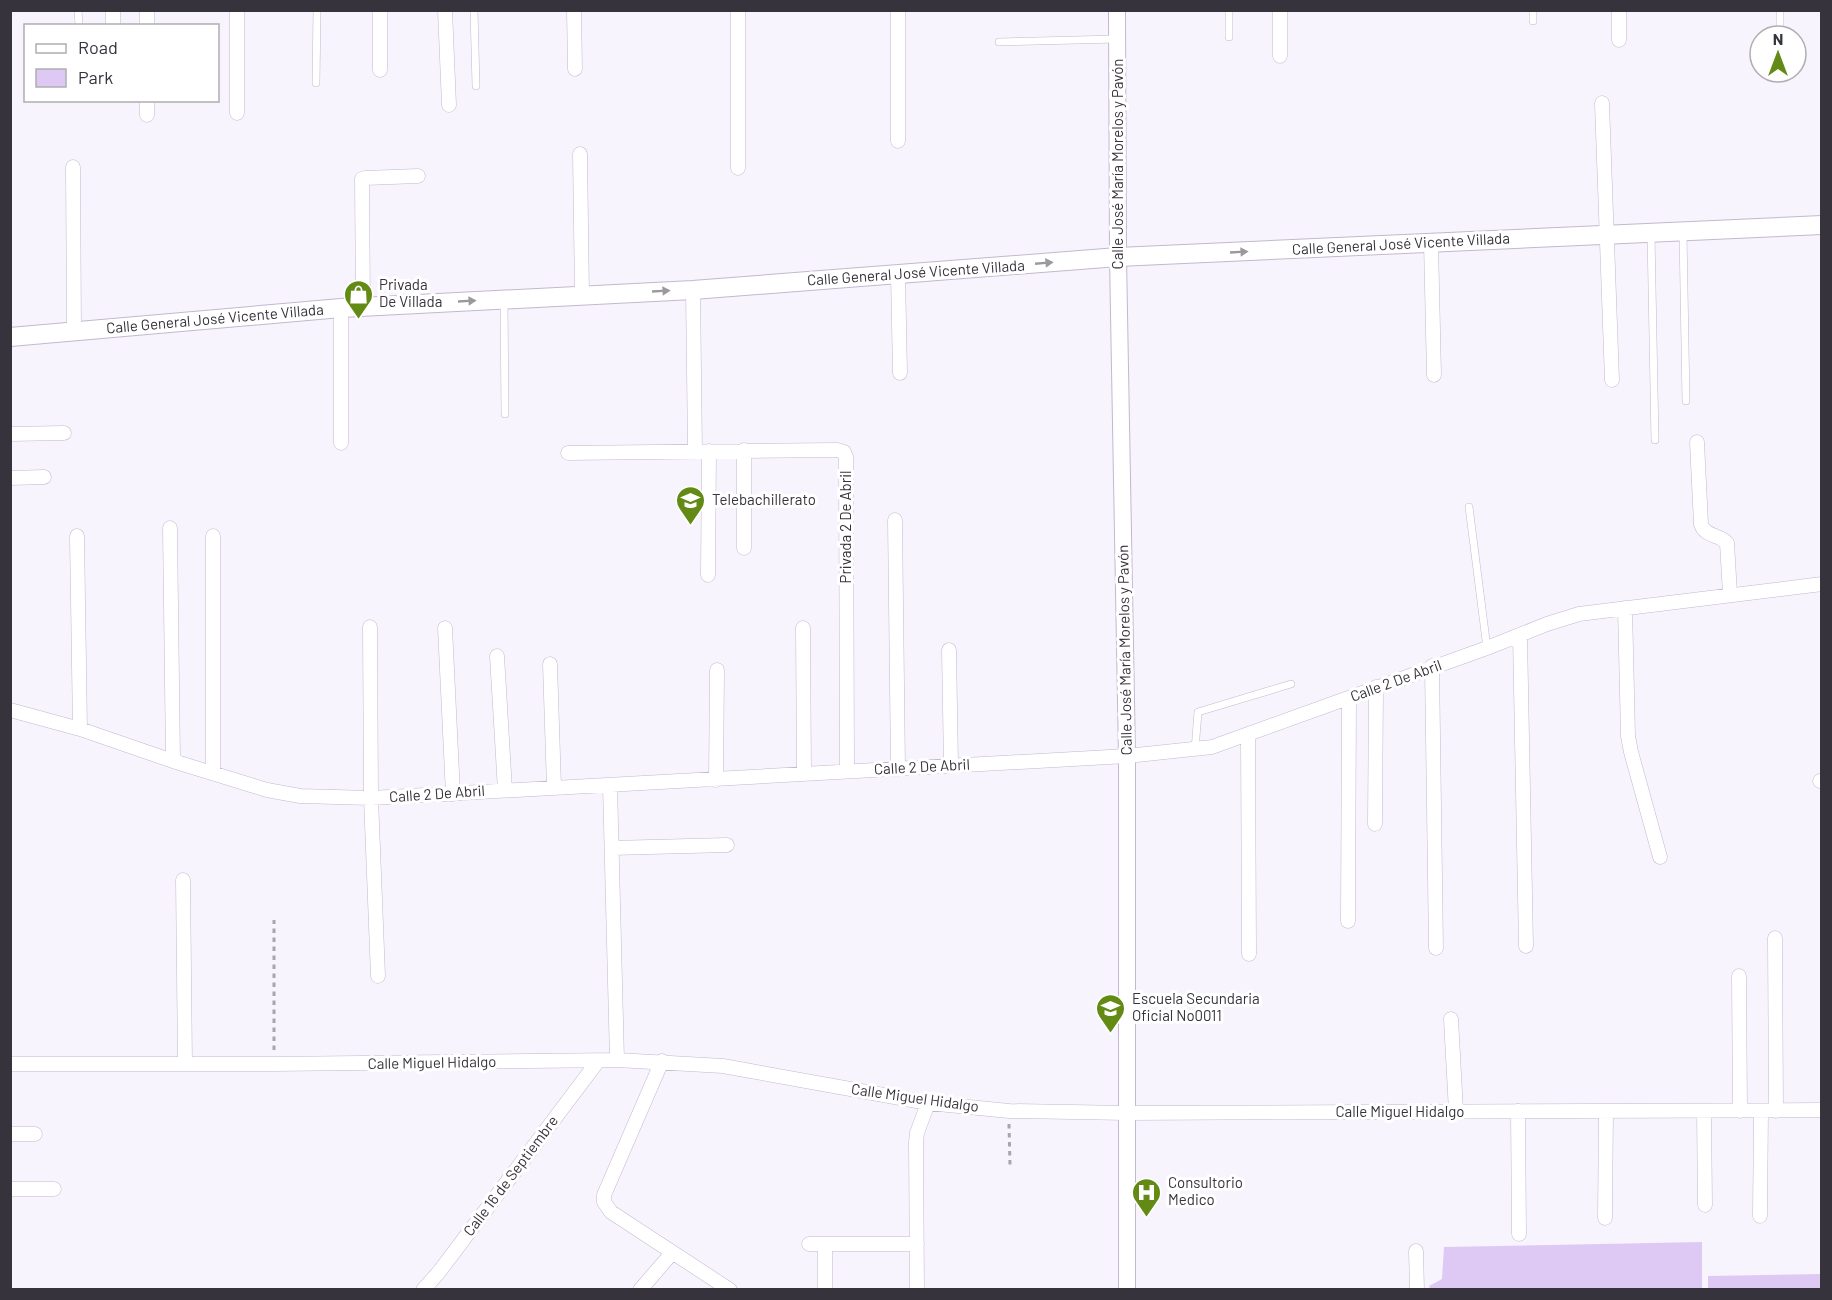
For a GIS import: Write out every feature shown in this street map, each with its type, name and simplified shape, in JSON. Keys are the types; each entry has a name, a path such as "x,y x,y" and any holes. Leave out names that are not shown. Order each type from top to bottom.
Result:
{"main road":[{"name":"Calle General José Vicente Villada","path":"10,337 341,308 693,290 1118,257 1821,225"}],"street":[{"path":"237,10 237,113"},
{"path":"380,10 380,70"},
{"path":"445,10 448,105"},
{"path":"574,10 574,69"},
{"path":"738,10 738,168"},
{"path":"898,10 898,141"},
{"name":"Calle José María Morelos y Pavón","path":"1117,10 1118,257 1127,756 1127,1290"},
{"path":"1280,10 1280,56"},
{"path":"1619,10 1619,40"},
{"path":"147,102 147,115"},
{"path":"1602,103 1612,380"},
{"path":"580,154 582,296"},
{"path":"73,167 75,330"},
{"path":"363,307 362,180 418,176"},
{"path":"1431,243 1434,375"},
{"path":"898,275 900,373"},
{"path":"693,290 708,575"},
{"path":"341,308 341,443"},
{"path":"10,434 64,433"},
{"path":"1697,442 1701,524 1706,532 1724,539 1727,543 1731,594"},
{"path":"744,450 744,548"},
{"name":"Privada 2 De Abril","path":"568,453 837,450 845,454 847,771"},
{"path":"10,478 44,477"},
{"path":"895,520 898,768"},
{"path":"170,528 173,761"},
{"path":"77,536 80,729"},
{"path":"213,536 213,773"},
{"name":"Calle 2 De Abril","path":"10,710 80,729 267,790 300,796 371,798 1127,756 1212,747 1579,614 1821,584"},
{"path":"1625,608 1628,736 1633,765 1660,857"},
{"path":"370,627 371,798 378,976"},
{"path":"445,628 453,794"},
{"path":"803,628 804,774"},
{"path":"1520,635 1526,946"},
{"path":"949,650 951,765"},
{"path":"497,656 505,790"},
{"path":"550,664 554,787"},
{"path":"1432,666 1436,948"},
{"path":"716,780 717,670"},
{"path":"1375,824 1376,687"},
{"path":"1348,921 1349,698"},
{"path":"1248,735 1249,954"},
{"path":"610,785 617,1060"},
{"path":"612,848 727,845"},
{"path":"183,880 185,1064"},
{"path":"1775,938 1776,1111"},
{"path":"1739,976 1740,1111"},
{"path":"1451,1019 1456,1112"},
{"name":"Calle 16 de Septiembre","path":"423,1290 598,1061"},
{"path":"662,1061 604,1196 604,1202 611,1212 730,1290"},
{"name":"Calle Miguel Hidalgo","path":"10,1064 662,1061 723,1066 928,1103 1009,1111 1127,1113 1821,1110"},
{"path":"917,1290 916,1142 928,1103"},
{"path":"1518,1111 1519,1234"},
{"path":"1605,1218 1606,1111"},
{"path":"1704,1111 1705,1204"},
{"path":"1760,1216 1761,1111"},
{"path":"10,1134 35,1134"},
{"path":"10,1189 54,1189"},
{"path":"809,1244 917,1244"},
{"path":"825,1244 825,1290"},
{"path":"1416,1251 1417,1290"},
{"path":"640,1290 672,1253"}],"lane":[{"path":"316,83 317,10"},
{"path":"474,10 476,86"},
{"path":"1229,10 1229,38"},
{"path":"1533,10 1533,21"},
{"path":"999,42 1117,39"},
{"path":"1683,231 1686,400"},
{"path":"1651,233 1656,440"},
{"path":"504,299 505,414"},
{"path":"1469,507 1487,648"},
{"path":"1195,750 1198,712 1291,684"}],"path":[{"path":"273,1064 274,920"},
{"path":"1009,1111 1010,1165"}],"green space":[{"path":"1702,1242 1702,1289 1430,1289 1429,1286 1442,1279 1444,1247"},
{"path":"1821,1274 1821,1289 1708,1289 1708,1276"}],"place":[{"name":"Privada De Villada","path":"358,320"},
{"name":"Telebachillerato","path":"691,526"},
{"name":"Escuela Secundaria Oficial No0011","path":"1111,1034"},
{"name":"Consultorio Medico","path":"1147,1218"}]}
